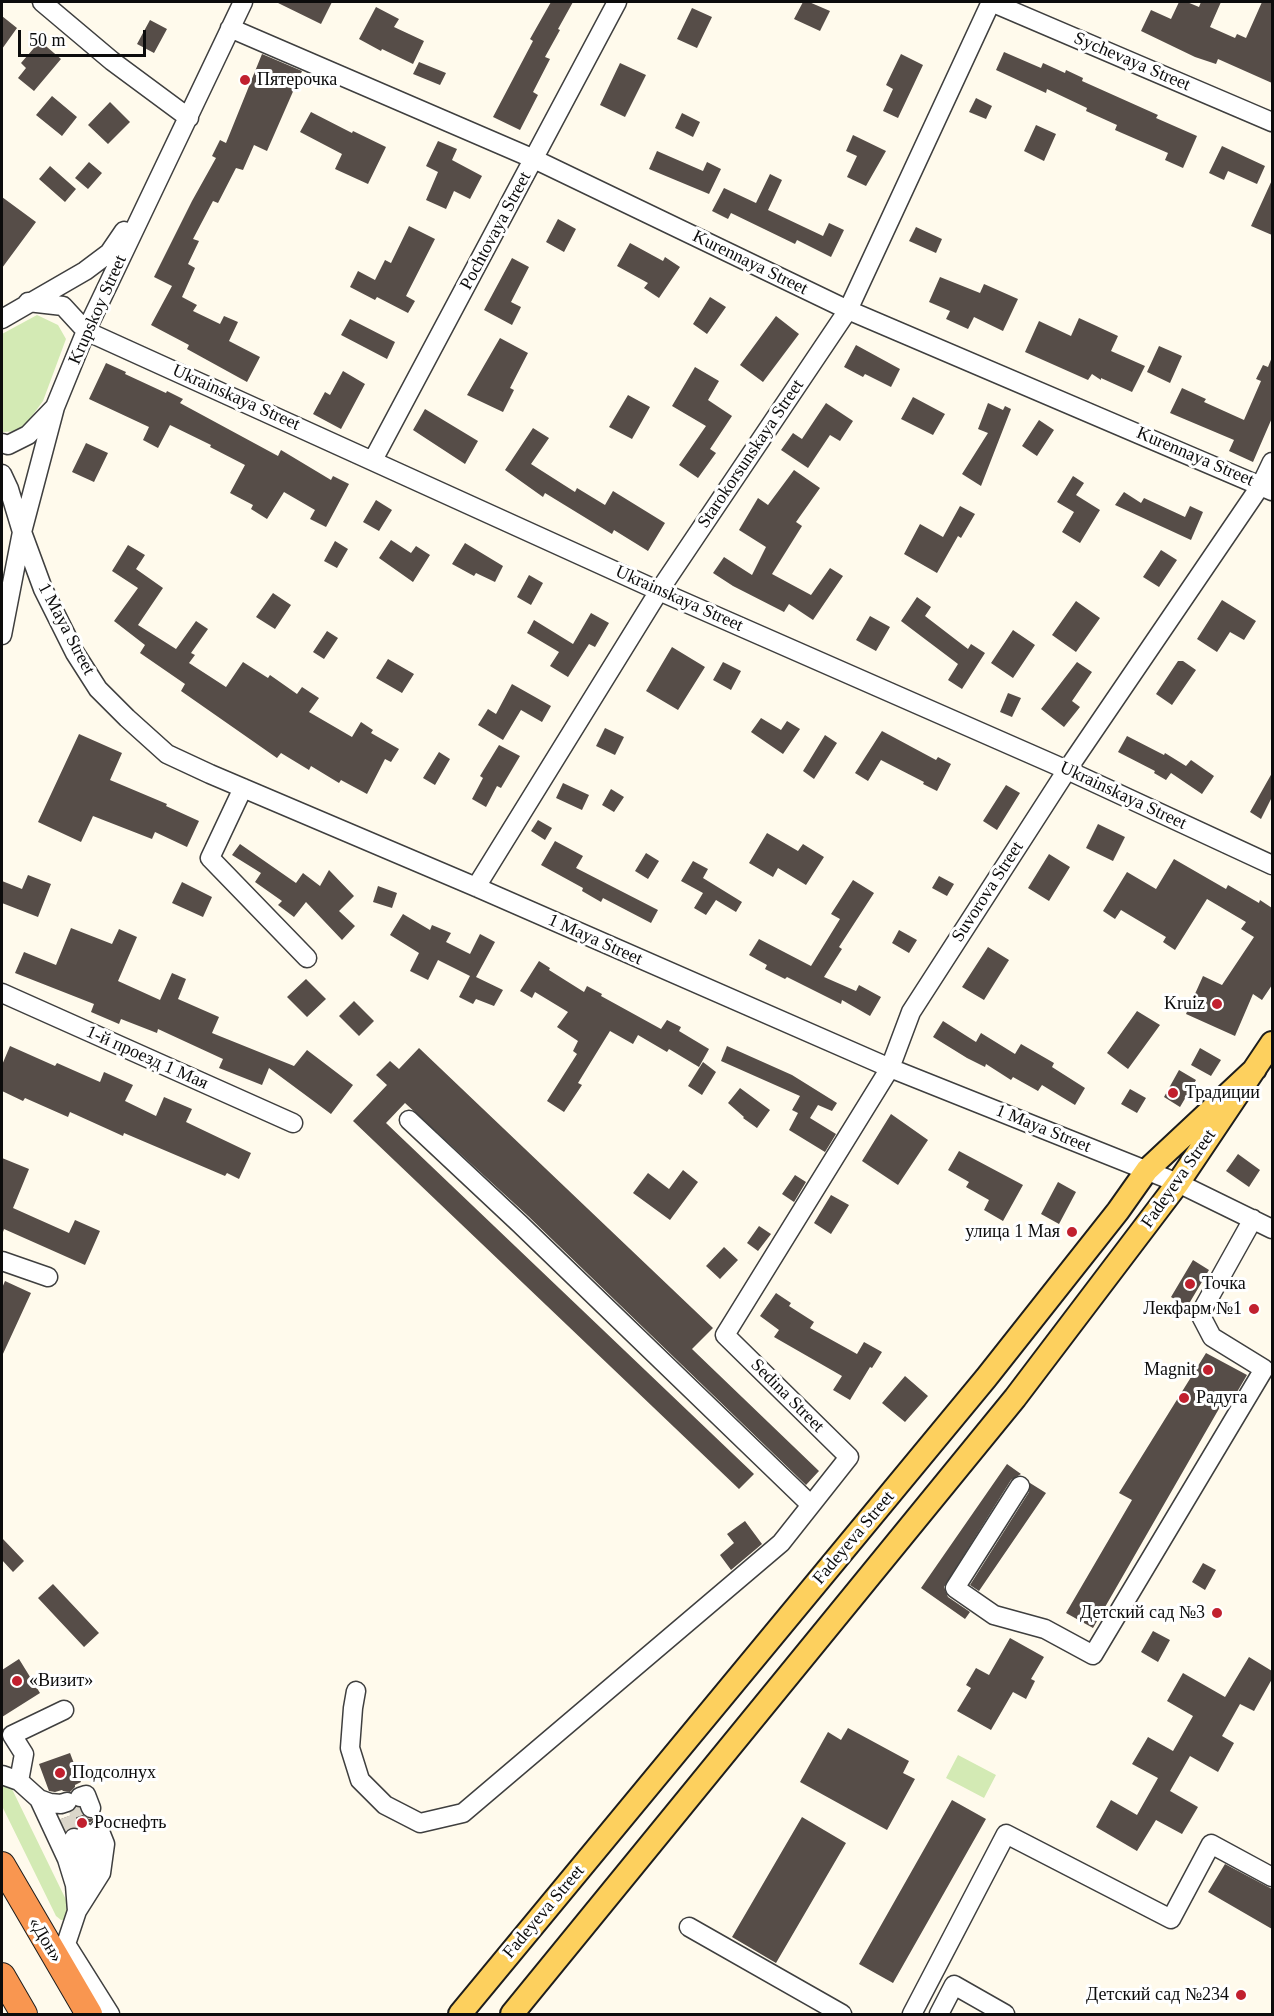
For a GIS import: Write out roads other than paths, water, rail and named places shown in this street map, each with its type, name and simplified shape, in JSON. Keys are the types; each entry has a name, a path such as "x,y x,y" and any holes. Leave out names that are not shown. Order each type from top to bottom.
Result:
{"highway":[{"name":"«Дон»","path":"2,1865 90,2014"},
{"path":"2,1977 15,2007"}],"main road":[{"name":"Fadeyeva Street","path":"512,2014 1015,1398 1178,1183 1272,1043"},
{"name":"Fadeyeva Street","path":"460,2014 986,1378 1118,1211 1147,1170 1255,1069"},
{"path":"986,1378 988,1392 994,1398 1004,1401 1015,1398"}],"street":[{"path":"42,2 112,61 189,118"},
{"name":"Krupskoy Street","path":"2,635 22,532 55,407 86,331 243,2"},
{"name":"Pochtovaya Street","path":"373,460 617,2"},
{"name":"Sychevaya Street","path":"991,2 1272,122"},
{"name":"Starokorsunskaya Street","path":"476,887 659,591 848,310 991,2"},
{"name":"Kurennaya Street","path":"230,28 534,159 848,310 1267,488"},
{"path":"2,319 85,271 109,253 153,190"},
{"path":"28,302 63,306 86,331"},
{"name":"Ukrainskaya Street","path":"86,331 659,591 1067,770 1272,865"},
{"path":"2,443 8,445 28,435 55,407"},
{"name":"Suvorova Street","path":"725,1335 890,1068 911,1012 1067,770 1267,488 1272,462"},
{"name":"1 Maya Street","path":"2,474 43,589 75,653 98,689 168,754 890,1068 1178,1183 1272,1229"},
{"path":"243,788 210,858 307,958"},
{"name":"1-й проезд 1 Мая","path":"2,993 293,1124"},
{"path":"356,1691 350,1748 360,1780 385,1805 420,1823 463,1813 781,1543 811,1505 409,1120"},
{"path":"1253,1219 1200,1314 1212,1336 1264,1370 1272,1386"},
{"path":"2,1261 48,1276"},
{"name":"Sedina Street","path":"725,1335 849,1457 811,1505"},
{"path":"1020,1486 955,1588 994,1615 1045,1629 1093,1655 1264,1370"},
{"path":"19,1781 24,1754 7,1731 64,1710"},
{"path":"2,1775 19,1781 39,1799 73,1806"},
{"path":"39,1799 67,1859 75,1885 85,1900"},
{"path":"85,1900 80,1854 86,1833 105,1844 103,1864 101,1873 85,1900 66,1944 110,2014"},
{"path":"912,2014 1006,1834 1171,1919 1211,1844 1272,1877"},
{"path":"689,1927 842,2014"},
{"path":"939,2014 954,1985 1005,2014"}],"tunnel":[{"path":"74,1799 86,1833"},
{"path":"66,1817 74,1838"}],"place":[{"name":"Пятерочка","path":"245,80"},
{"name":"Kruiz","path":"1217,1004"},
{"name":"Традиции","path":"1173,1093"},
{"name":"улица 1 Мая","path":"1072,1232"},
{"name":"Точка","path":"1190,1284"},
{"name":"Лекфарм №1","path":"1254,1309"},
{"name":"Magnit","path":"1208,1370"},
{"name":"Радуга","path":"1184,1398"},
{"name":"Детский сад №3","path":"1217,1613"},
{"name":"«Визит»","path":"17,1681"},
{"name":"Подсолнух","path":"60,1773"},
{"name":"Роснефть","path":"82,1823"},
{"name":"Детский сад №234","path":"1241,1995"}]}
